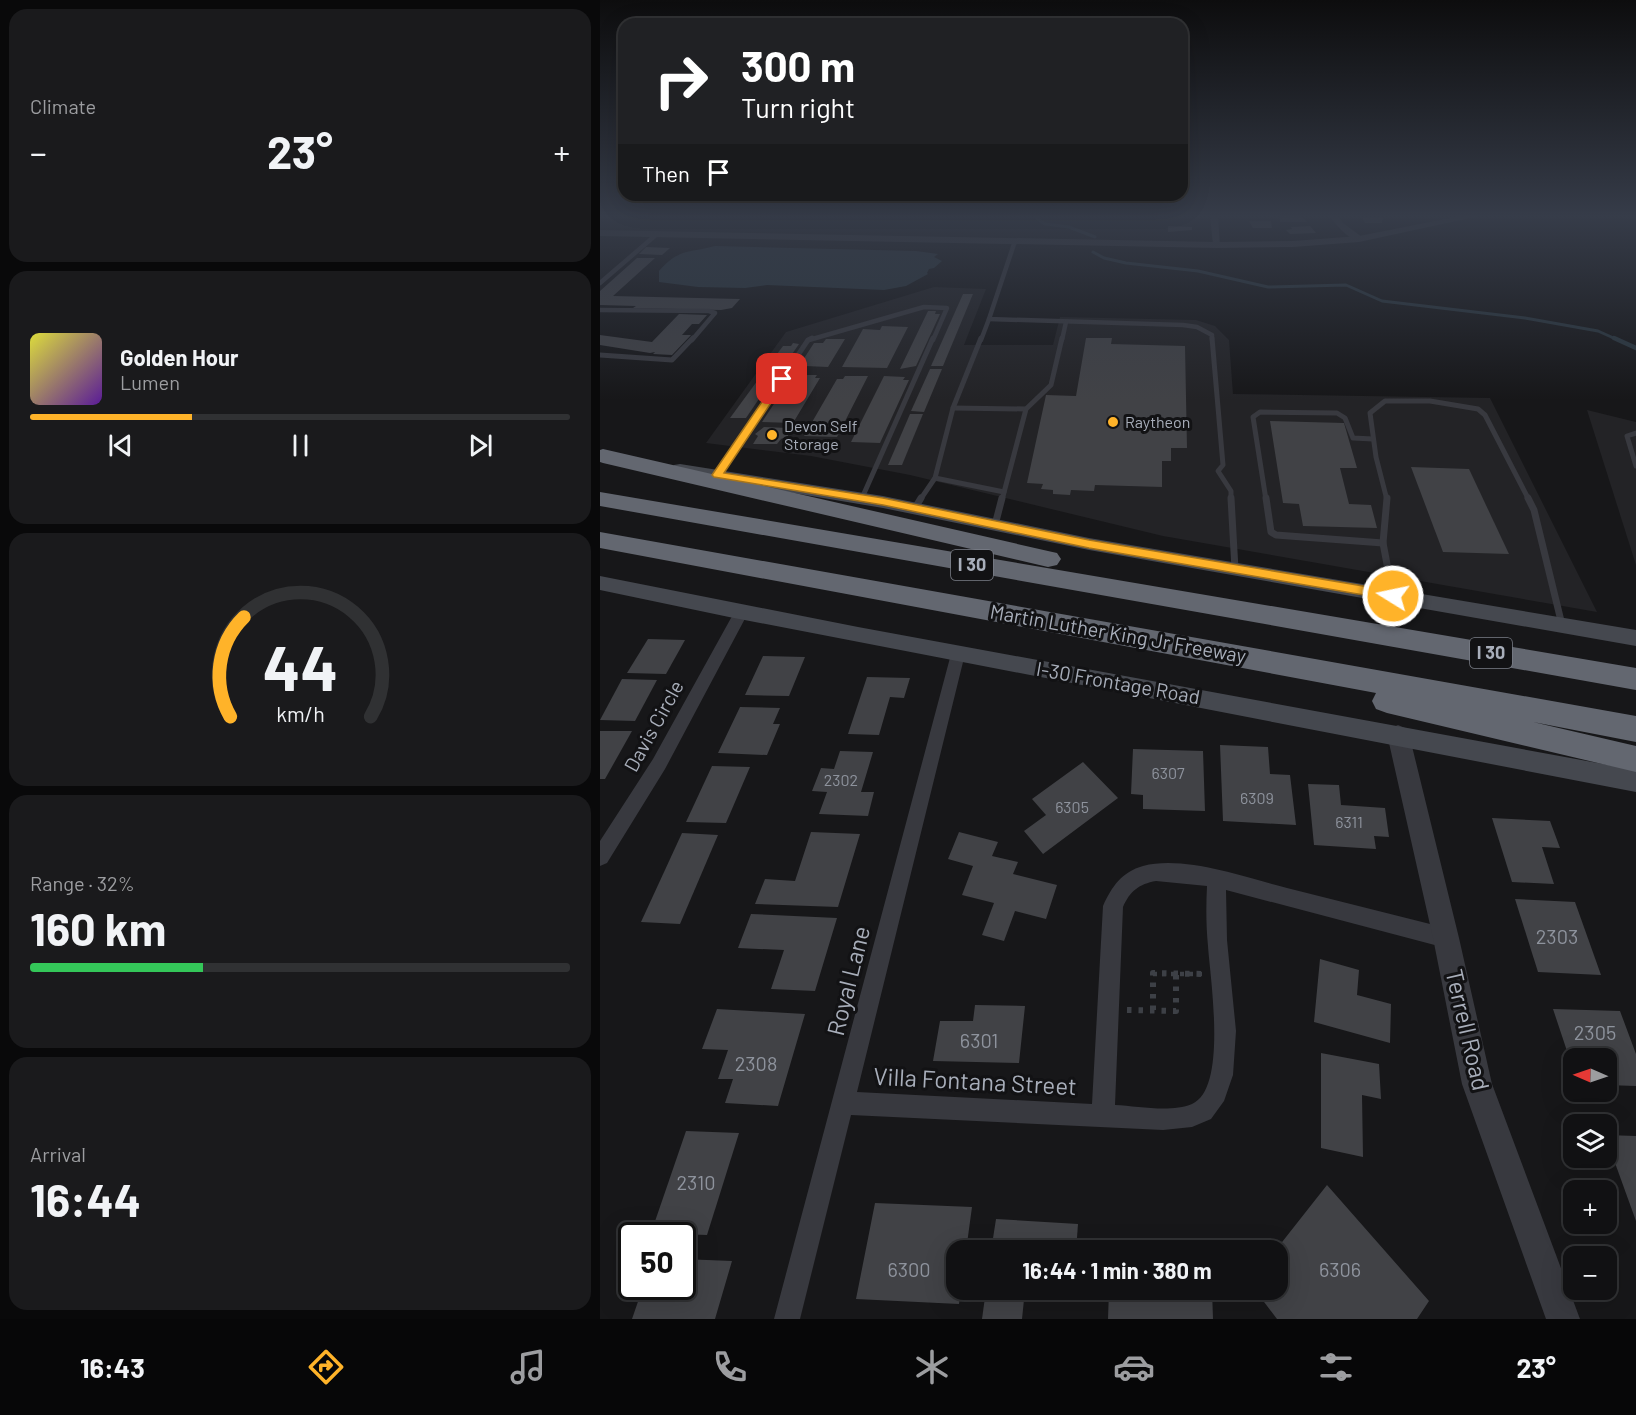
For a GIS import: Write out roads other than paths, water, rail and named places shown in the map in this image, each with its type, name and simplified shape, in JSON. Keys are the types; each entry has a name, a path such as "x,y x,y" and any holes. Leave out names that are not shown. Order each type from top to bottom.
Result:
{"highway":[{"path":"601,456 1345,628"},
{"name":"I 30","path":"600,500 1636,679"},
{"name":"Martin Luther King Jr Freeway","path":"600,540 1636,729"},
{"path":"1061,623 1636,759"}],"main road":[{"path":"601,456 862,498 1089,544 1636,638"},
{"name":"I-30 Frontage Road","path":"600,583 741,613 1398,734 1636,781"}],"street":[{"name":"Davis Circle","path":"600,857 659,764 741,613"},
{"name":"Royal Lane","path":"787,1319 958,654"},
{"name":"Terrell Road","path":"1398,734 1446,938 1477,1084 1563,1319"},
{"name":"Villa Fontana Street","path":"1103,1116 1113,906 1118,893 1139,875 1153,872 1181,873 1216,879 1446,938"},
{"name":"Villa Fontana Street","path":"844,1103 1163,1119 1194,1115 1207,1107 1218,1089 1227,1043 1220,974 1216,879"}],"lane":[{"path":"915,508 935,478 953,408 974,351 989,319 1003,277"},
{"path":"718,475 808,340 924,307 947,308 862,498"},
{"path":"600,310 709,311 715,313 672,360 600,355"},
{"path":"989,319 1183,325 1197,327 1212,335 1223,465 1218,471 1231,491 1235,568"},
{"path":"995,525 1026,409 1051,385 1066,322"},
{"path":"1393,596 1383,543 1388,496 1373,439 1370,413 1385,401 1430,401 1478,409 1485,414 1534,510 1562,625"},
{"path":"953,408 1026,409"},
{"path":"1373,439 1353,438 1345,418 1337,413 1260,412 1254,417 1271,532 1276,535 1383,543"},
{"path":"1636,433 1627,436 1627,442 1636,466"},
{"path":"935,478 1005,492"}],"waterway":[{"path":"1222,277 1268,287 1346,285 1382,301 1525,318 1598,331 1618,340"},
{"path":"1614,338 1636,348"}],"place":[{"name":"Raytheon","path":"1113,422"},
{"name":"Devon Self Storage","path":"772,435"}]}
